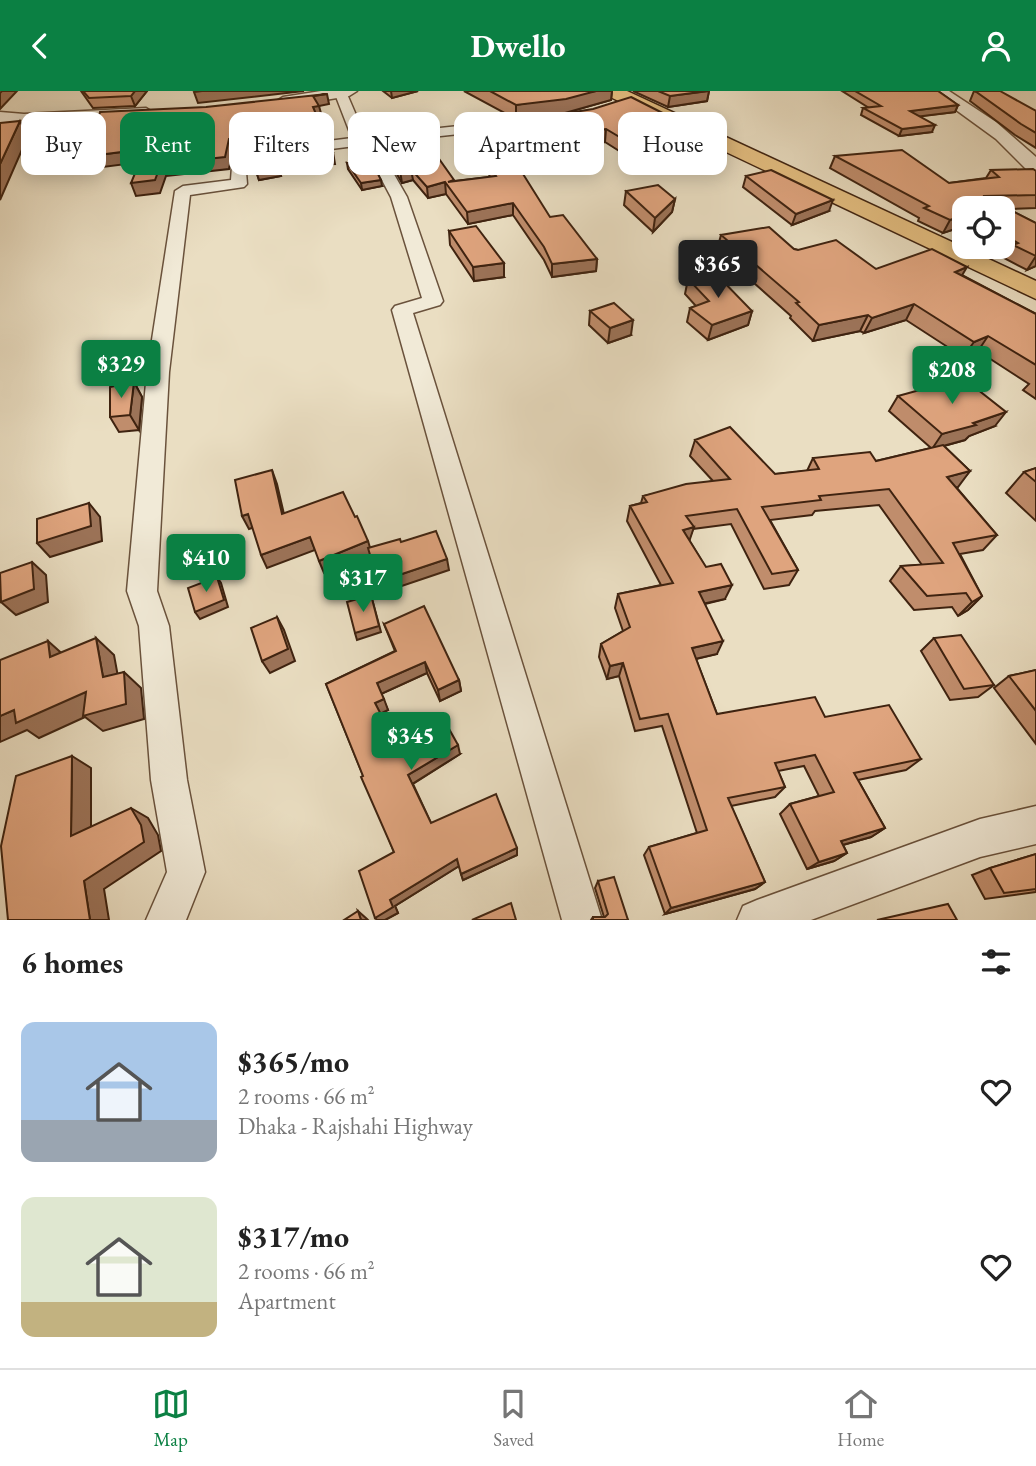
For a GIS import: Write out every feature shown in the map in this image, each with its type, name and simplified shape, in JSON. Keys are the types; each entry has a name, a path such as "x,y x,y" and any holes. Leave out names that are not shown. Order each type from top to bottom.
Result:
{"highway":[{"path":"605,104 633,101 1036,291"}],"street":[{"path":"938,91 976,115 1018,147 1036,168"},
{"path":"262,104 345,93 351,112"},
{"path":"440,133 538,123 605,104"},
{"path":"0,117 18,119 120,115"},
{"path":"0,126 18,119"},
{"path":"166,920 186,872 169,780 154,625 142,591 158,372 183,191 239,184 238,156 348,143"},
{"path":"387,175 399,197 433,301 402,310 582,920"},
{"path":"757,920 980,838 1036,825"}],"building":[{"path":"83,91 135,91 131,96 89,98"},
{"path":"490,91 596,91 566,99 516,105"},
{"path":"658,91 707,91 670,96"},
{"path":"855,91 938,91 958,105 910,111 935,125 902,129 863,108 881,106"},
{"path":"975,91 1000,91 1036,111 1036,133 1021,124"},
{"path":"327,94 313,96 319,106 313,107 315,112 229,112 229,139 225,157 215,158 215,112 120,112 120,152 106,154 106,112 100,112 206,107"},
{"path":"631,97 661,112 618,112 618,136 604,129 604,112 574,112"},
{"path":"20,121 0,164 0,123"},
{"path":"902,150 949,183 999,177 991,170 1033,169 1036,171 1036,195 952,196 950,220 924,208 929,206 835,156"},
{"path":"440,160 454,180 448,182 495,175 524,175 550,217 563,215 597,259 552,264 544,247 513,203 467,212 445,182 427,187 416,175 440,175"},
{"path":"771,170 833,200 796,214 746,176"},
{"path":"134,175 157,175 155,180 131,183"},
{"path":"355,175 378,175 381,180 361,183"},
{"path":"658,185 675,199 655,218 626,191"},
{"path":"1015,212 1036,223 1036,256 1015,246 1018,243 1015,241"},
{"path":"476,226 504,263 473,267 449,231"},
{"path":"769,227 798,250 836,240 876,269 932,249 967,267 955,272 1036,314 1036,365 988,336 974,342 914,304 872,318 868,315 819,325 796,303 799,302 721,235"},
{"path":"716,274 752,311 712,325 690,308 709,301 688,279"},
{"path":"614,303 633,320 610,328 590,311"},
{"path":"963,378 1006,412 973,423 976,425 942,434 898,396"},
{"path":"134,382 130,415 110,417 110,387"},
{"path":"730,427 775,474 819,469 813,458 870,452 876,461 943,445 970,471 947,477 997,535 953,543 982,596 972,602 966,593 927,596 901,566 943,563 889,489 819,496 821,500 762,507 798,570 772,574 737,509 686,516 694,527 683,530 706,567 721,564 732,585 699,592 723,641 692,648 717,714 815,697 825,717 889,705 921,759 854,773 885,828 841,841 847,853 819,862 790,804 834,792 815,755 775,763 785,787 728,798 765,882 671,908 649,847 707,830 668,714 640,719 623,663 610,666 601,644 630,627 618,594 673,583 630,506 647,502 643,496 686,484 730,479 695,440"},
{"path":"1036,468 1036,482 1024,472"},
{"path":"272,470 282,514 343,492 368,541 319,561 310,537 261,555 248,514 242,516 235,480"},
{"path":"89,503 91,526 37,543 37,519"},
{"path":"436,531 447,559 378,582 368,548 400,539 401,542"},
{"path":"32,562 34,589 1,602 0,573"},
{"path":"217,577 224,600 195,612 188,588"},
{"path":"371,595 379,626 355,633 347,602"},
{"path":"424,606 459,680 438,690 425,662 377,683 384,699 375,703 398,747 444,720 458,745 408,775 431,823 496,794 517,848 461,874 457,859 390,900 393,907 375,918 359,871 394,852 361,777 363,776 326,684 396,651 384,624"},
{"path":"277,617 288,649 262,661 251,628"},
{"path":"961,635 994,685 964,689 934,638"},
{"path":"96,638 103,677 124,672 126,704 83,716 86,692 16,723 14,710 0,716 0,660 48,641 50,657"},
{"path":"1036,670 1036,711 1009,676"},
{"path":"72,756 71,836 131,808 141,825 144,842 84,881 90,920 8,920 1,846 16,776"},
{"path":"1036,854 1036,889 1004,893 990,868"},
{"path":"614,877 628,920 593,920 593,917 605,917 608,914 598,881"},
{"path":"511,903 516,920 472,920"},
{"path":"948,904 957,920 877,920"},
{"path":"358,911 361,920 344,920"}]}
